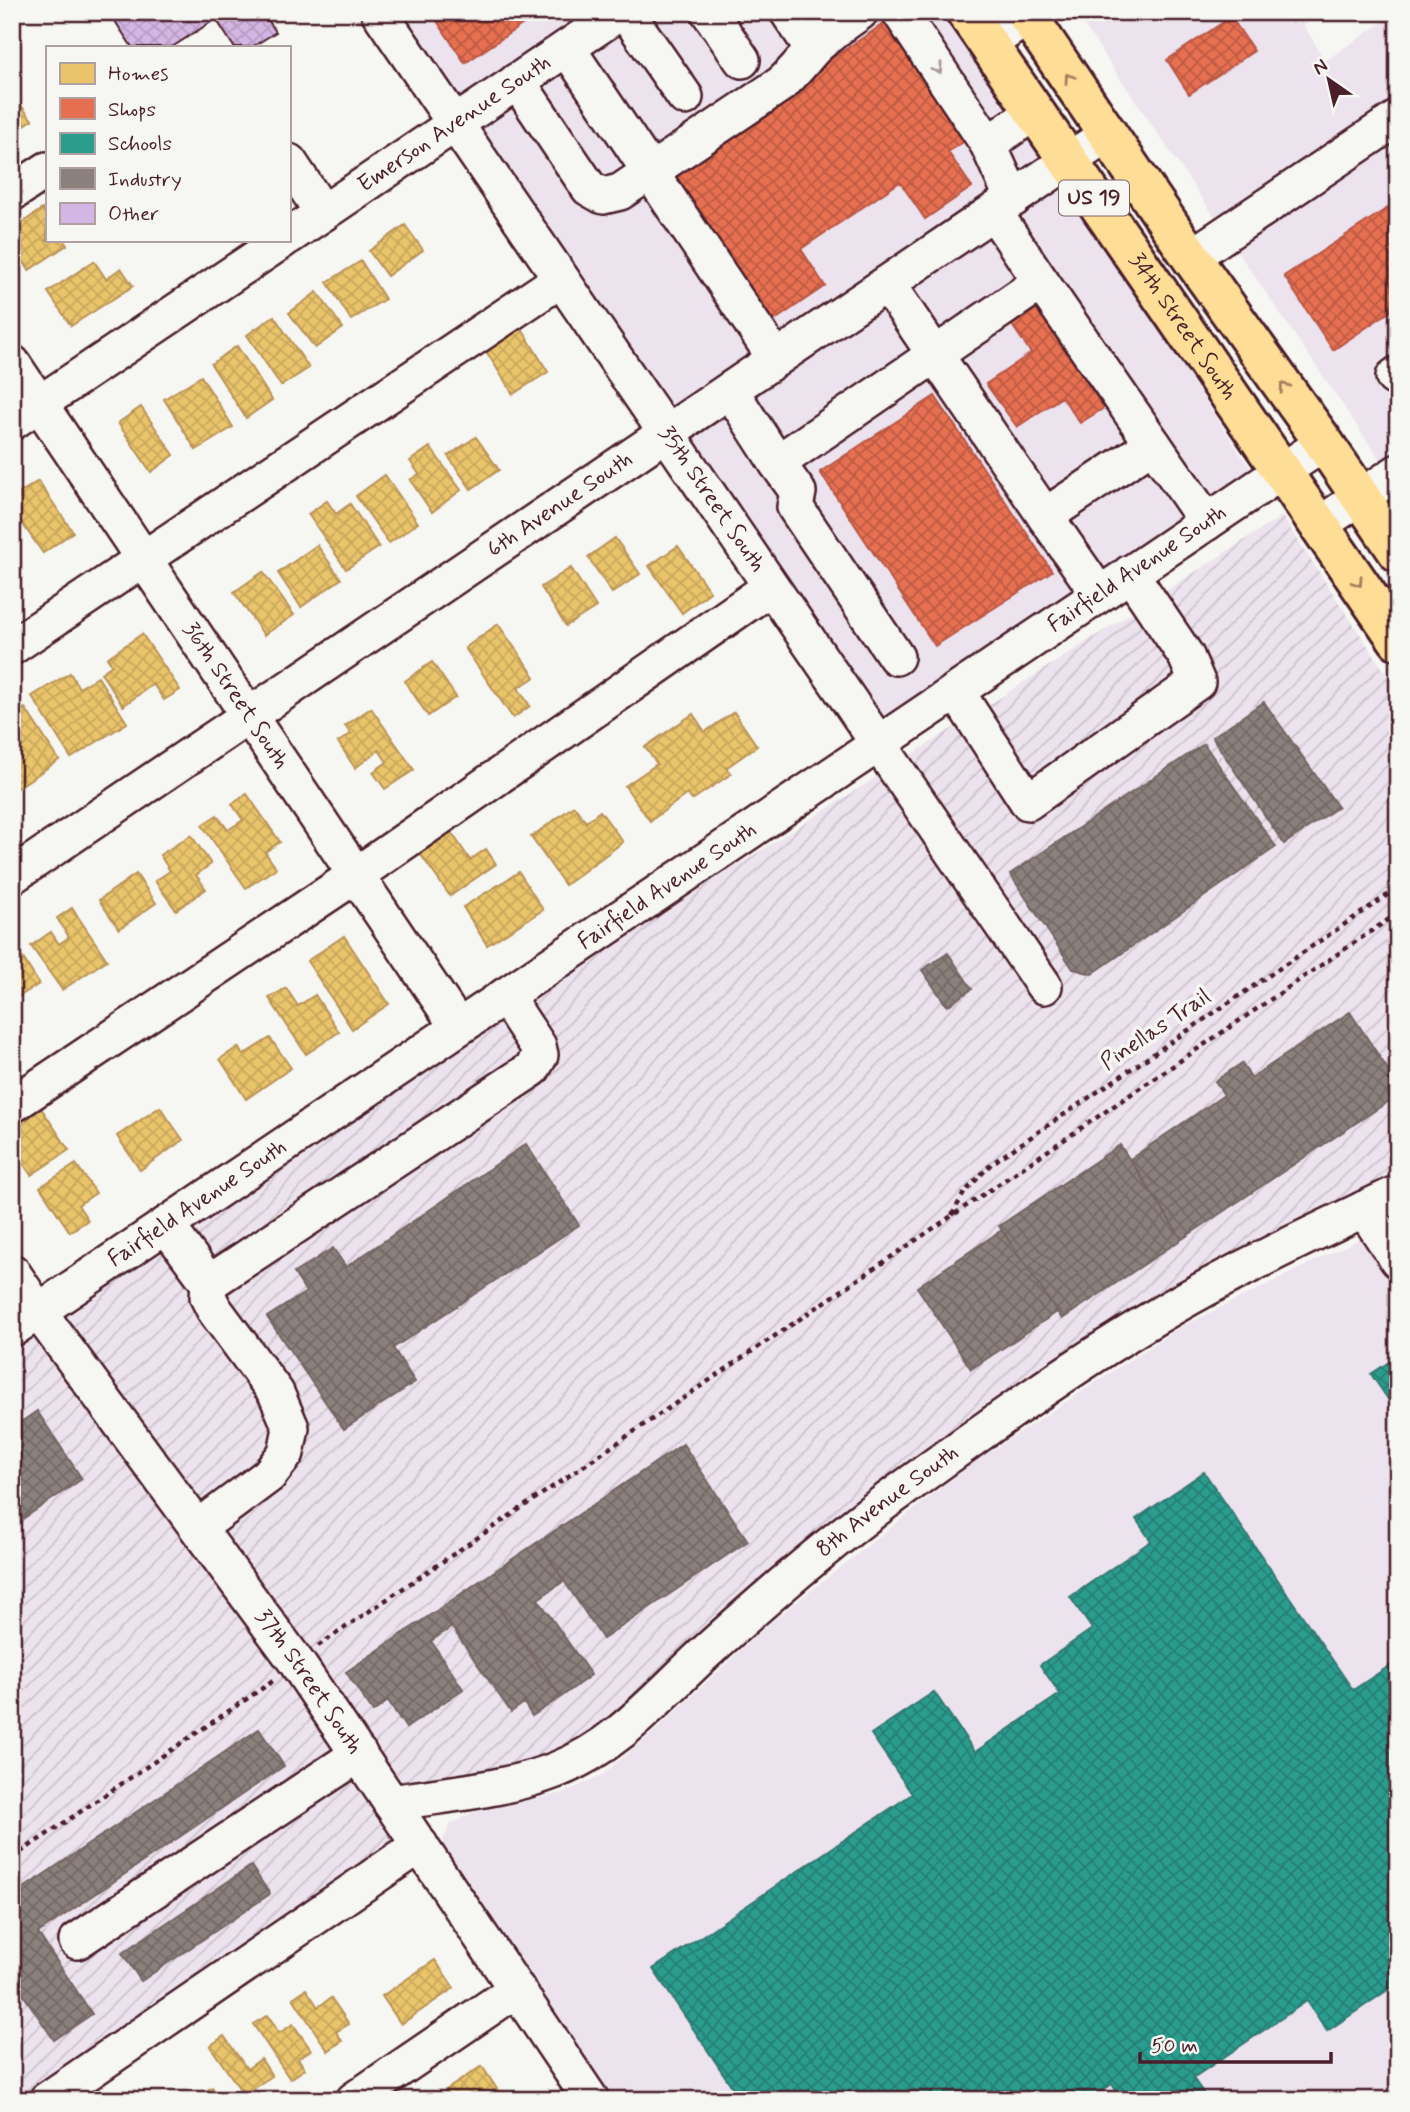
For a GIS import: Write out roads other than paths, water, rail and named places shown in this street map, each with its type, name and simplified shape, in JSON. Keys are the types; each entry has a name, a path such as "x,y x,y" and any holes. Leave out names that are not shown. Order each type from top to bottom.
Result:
{"highway":[{"name":"34th Street South","path":"967,12 1398,640"},
{"name":"34th Street South","path":"1029,14 1191,257 1398,552"}],"street":[{"name":"35th Street South","path":"379,12 1044,986"},
{"name":"Emerson Avenue South","path":"290,235 620,12"},
{"path":"626,12 685,97"},
{"path":"709,12 742,60"},
{"path":"788,12 813,49"},
{"path":"517,82 589,188 603,196 620,192 782,84 800,68 813,49 860,12"},
{"path":"900,12 988,144 1003,205 1041,282 1207,522"},
{"path":"988,44 1029,14"},
{"path":"567,48 776,359"},
{"path":"988,144 1035,112"},
{"path":"1191,257 1398,118"},
{"name":"6th Avenue South","path":"12,876 1108,134"},
{"path":"290,163 323,212"},
{"path":"12,194 46,171"},
{"path":"26,413 280,242"},
{"path":"12,647 561,279"},
{"path":"777,463 1041,282"},
{"path":"887,284 1099,594"},
{"name":"36th Street South","path":"12,363 26,413 143,558 458,1027"},
{"path":"730,390 798,492 794,506 896,657"},
{"name":"Fairfield Avenue South","path":"25,1320 1324,443"},
{"path":"1045,516 1153,444"},
{"path":"1319,525 1398,472"},
{"path":"956,691 1028,802 1197,682 1186,656 1130,573"},
{"path":"12,1105 356,875 771,587"},
{"path":"209,1283 532,1069 540,1055 538,1046 505,996"},
{"name":"8th Avenue South","path":"391,1803 510,1783 556,1770 589,1754 619,1735 714,1645 823,1552 881,1505 1016,1407 1153,1318 1316,1232 1398,1193"},
{"path":"1364,1209 1398,1259"},
{"path":"166,1225 209,1283 208,1297 214,1309 275,1393 291,1428 286,1453 269,1475 198,1528"},
{"name":"37th Street South","path":"12,1272 25,1320 198,1528 298,1663 591,2100"},
{"path":"77,1941 359,1754"},
{"path":"47,2100 420,1845"},
{"path":"354,2100 517,1989"}]}
